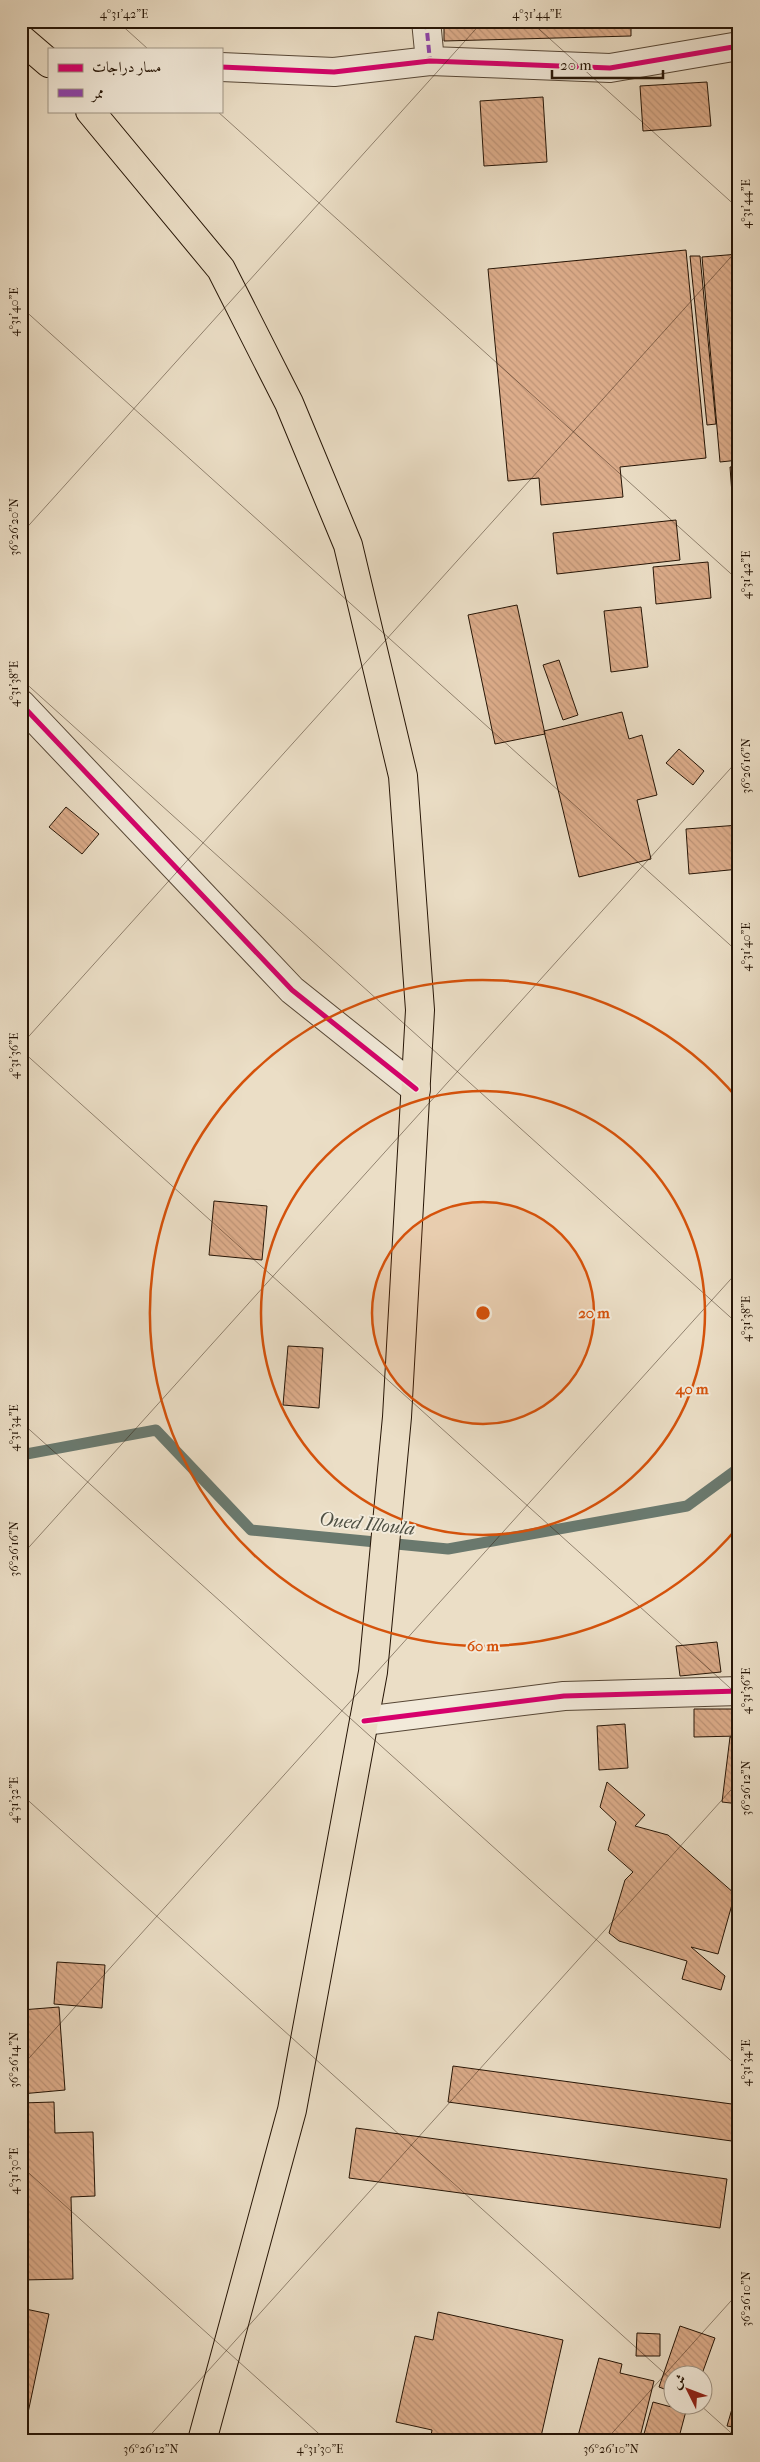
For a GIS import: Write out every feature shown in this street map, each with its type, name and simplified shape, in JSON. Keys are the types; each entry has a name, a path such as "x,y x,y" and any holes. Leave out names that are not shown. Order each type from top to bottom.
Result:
{"main road":[{"path":"21,39 48,62"},
{"path":"91,112 221,269 289,403 348,545 403,776 420,1010 397,1416 373,1672 292,2110 202,2441"}],"street":[{"path":"426,21 430,61"},
{"path":"222,67 334,72 430,61 610,68 739,46"},
{"path":"21,704 292,990 416,1090"},
{"path":"364,1721 564,1696 739,1691"}],"building":[{"path":"444,21 631,21 631,36 444,41"},
{"path":"707,82 711,126 643,131 640,86"},
{"path":"543,97 547,162 484,166 480,101"},
{"path":"686,250 706,458 620,467 623,497 541,505 539,478 508,481 488,269"},
{"path":"739,254 739,460 720,462 702,257"},
{"path":"690,256 700,256 716,424 707,425"},
{"path":"739,466 739,548 736,548 730,467"},
{"path":"676,520 680,560 557,574 553,533"},
{"path":"708,562 711,598 656,604 653,567"},
{"path":"517,605 545,734 495,744 468,615"},
{"path":"641,607 648,667 611,672 604,611"},
{"path":"559,660 578,715 563,720 543,665"},
{"path":"622,712 629,739 642,735 657,795 637,800 651,859 579,877 544,731"},
{"path":"679,749 704,771 693,785 666,763"},
{"path":"66,807 99,834 82,854 49,827"},
{"path":"739,825 739,869 689,874 686,829"},
{"path":"214,1201 267,1206 262,1260 209,1255"},
{"path":"288,1346 323,1348 319,1408 283,1405"},
{"path":"717,1642 721,1672 680,1676 676,1646"},
{"path":"694,1709 739,1709 739,1736 694,1737"},
{"path":"625,1724 628,1768 599,1770 597,1726"},
{"path":"730,1737 739,1738 739,1804 722,1802"},
{"path":"607,1782 645,1815 635,1826 668,1835 735,1894 718,1954 691,1947 725,1976 721,1990 682,1979 687,1961 619,1941 609,1933 625,1880 633,1872 608,1850 616,1822 600,1807"},
{"path":"57,1962 105,1965 102,2008 54,2004"},
{"path":"59,2007 65,2090 21,2094 21,2010"},
{"path":"453,2066 739,2105 739,2142 448,2102"},
{"path":"54,2102 55,2133 93,2132 95,2196 71,2197 73,2279 21,2280 21,2103"},
{"path":"356,2128 727,2179 720,2228 349,2178"},
{"path":"21,2308 49,2314 22,2441 21,2441"},
{"path":"438,2312 563,2340 540,2441 430,2441 432,2430 396,2422 415,2336 433,2340"},
{"path":"680,2326 715,2338 706,2364 667,2364"},
{"path":"637,2333 660,2334 660,2356 636,2356"},
{"path":"599,2358 622,2364 620,2373 654,2381 639,2441 598,2441 578,2436"},
{"path":"653,2402 662,2404 662,2414 685,2414 678,2441 642,2441"},
{"path":"734,2402 739,2403 739,2428 727,2426"},
{"path":"734,2435 739,2437 739,2441 732,2441"}],"waterway":[{"name":"Oued Illoula","path":"21,1455 156,1430 251,1530 448,1549 687,1506 739,1468"}],"marked path":[{"path":"426,21 430,61"}],"cycle path":[{"path":"222,67 334,72 430,61 610,68 739,46"},
{"path":"21,704 292,990 416,1089"},
{"path":"364,1721 564,1696 739,1691"}]}
